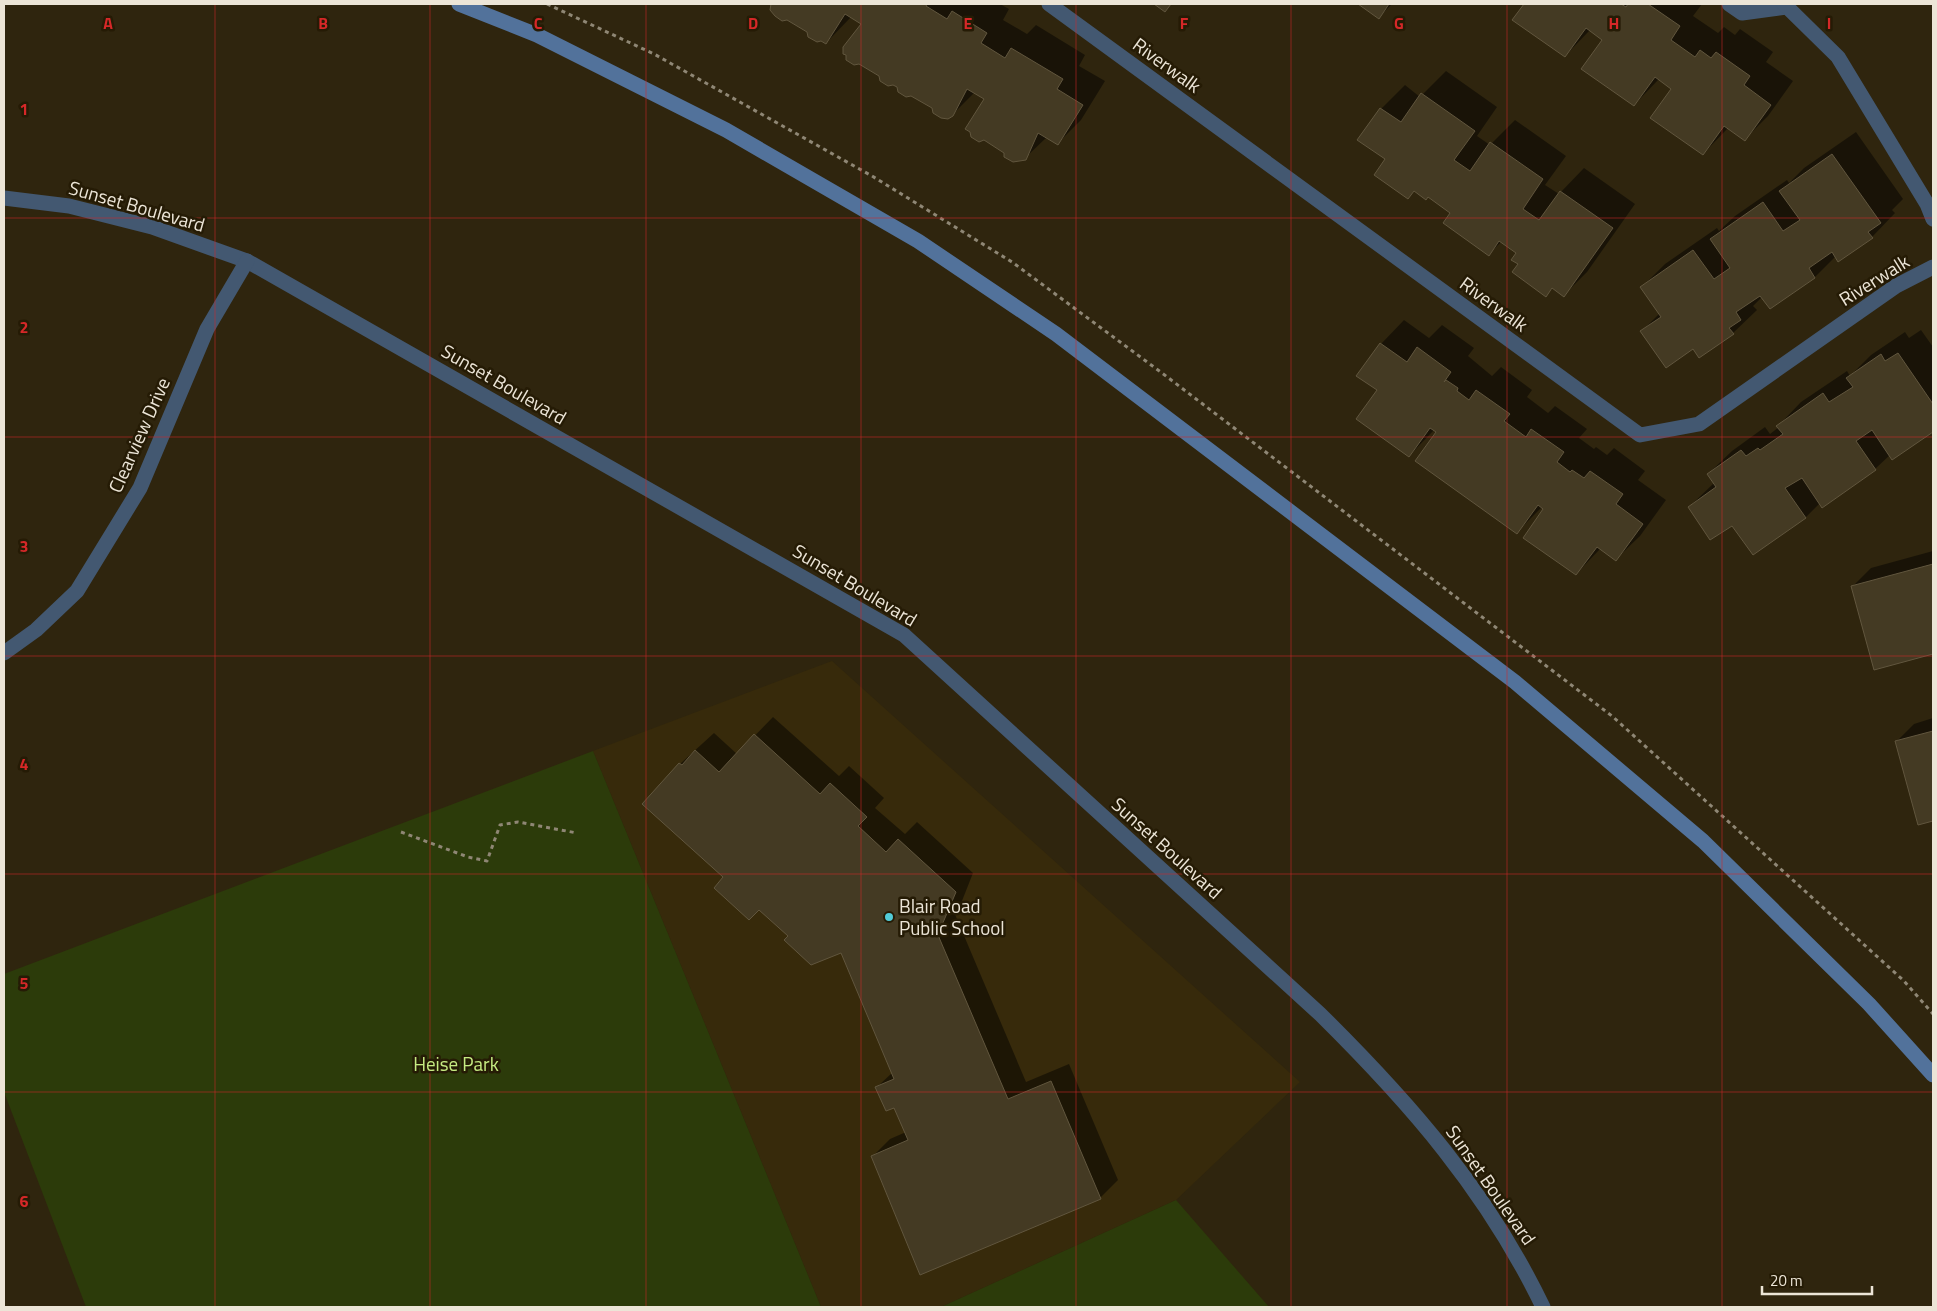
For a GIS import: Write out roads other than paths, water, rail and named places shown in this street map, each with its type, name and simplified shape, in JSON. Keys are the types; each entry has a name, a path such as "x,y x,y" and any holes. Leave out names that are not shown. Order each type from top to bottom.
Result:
{"main road":[{"path":"459,4 537,35 726,130 918,241 1056,334 1515,682 1688,828 1869,1004 1933,1075"}],"street":[{"name":"Riverwalk","path":"1049,4 1640,435 1699,424 1896,286 1933,267"},
{"path":"1729,4 1742,13 1785,5 1838,57 1927,204 1933,219"},
{"name":"Sunset Boulevard","path":"4,198 69,206 143,225 247,261 904,635 1320,1014 1380,1074 1456,1162 1520,1258 1543,1307"},
{"name":"Clearview Drive","path":"4,653 36,630 77,591 140,488 207,329 247,261"}],"place":[{"name":"Blair Road Public School","path":"889,917"}],"park label":[{"name":"Heise Park","path":"456,1064"}]}
